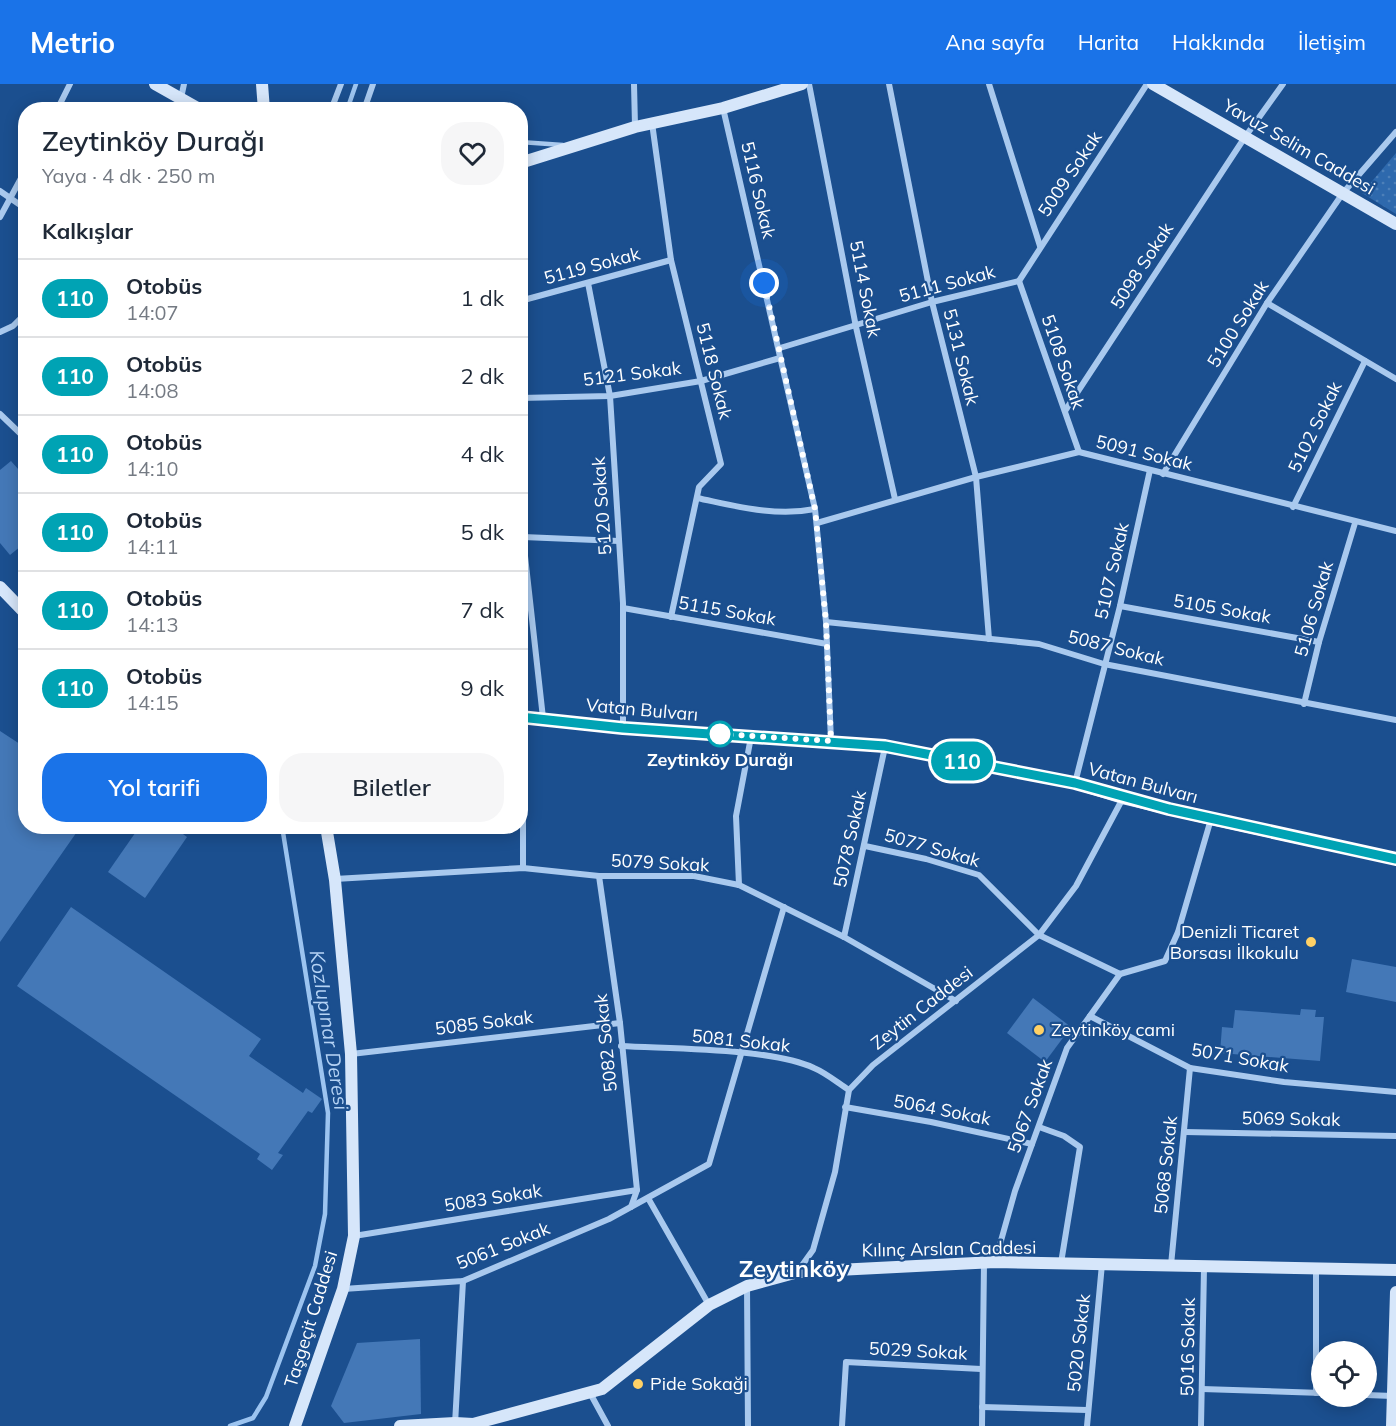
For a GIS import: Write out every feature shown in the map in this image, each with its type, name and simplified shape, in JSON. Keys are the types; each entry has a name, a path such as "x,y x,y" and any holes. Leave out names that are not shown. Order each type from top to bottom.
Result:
{"street":[{"path":"61,102 70,84"},
{"path":"155,84 186,102"},
{"path":"181,99 184,84"},
{"path":"262,84 263,102"},
{"path":"334,102 341,84"},
{"path":"367,102 373,84"},
{"path":"634,84 635,127"},
{"path":"528,161 635,127 723,108 802,84"},
{"name":"5114 Sokak","path":"809,84 856,327 895,499"},
{"name":"5131 Sokak","path":"889,84 932,302 976,477 989,639"},
{"path":"989,84 1040,246"},
{"name":"5009 Sokak","path":"1019,281 1147,84"},
{"name":"Yavuz Selim Caddesi","path":"1153,84 1396,224"},
{"name":"5098 Sokak","path":"1065,411 1245,137 1283,84"},
{"name":"5116 Sokak","path":"723,108 780,348 780,358 815,509 826,622 831,741"},
{"name":"5118 Sokak","path":"652,123 670,260 721,464 699,487 671,617"},
{"name":"5100 Sokak","path":"1163,474 1267,303 1342,193 1396,132"},
{"path":"0,217 18,184"},
{"path":"0,191 18,204"},
{"name":"5119 Sokak","path":"528,298 670,260"},
{"name":"5111 Sokak","path":"780,348 856,327 932,302 1019,281"},
{"name":"5108 Sokak","path":"1019,281 1079,452"},
{"name":"5120 Sokak","path":"588,283 610,396 623,608 623,728"},
{"path":"1267,303 1396,380"},
{"path":"0,332 13,327 18,322"},
{"name":"5121 Sokak","path":"528,398 610,396 701,381 780,358"},
{"name":"5102 Sokak","path":"1293,507 1365,361"},
{"path":"0,414 18,431"},
{"name":"5091 Sokak","path":"817,523 976,477 1079,452 1355,523 1396,531"},
{"name":"5107 Sokak","path":"1075,783 1120,606 1150,470"},
{"path":"697,498 767,512 794,513 815,509"},
{"name":"5106 Sokak","path":"1304,704 1319,642 1355,523"},
{"path":"528,537 619,541"},
{"path":"528,575 543,718"},
{"path":"0,587 18,606"},
{"name":"5105 Sokak","path":"1120,606 1319,642"},
{"name":"5115 Sokak","path":"623,608 827,644"},
{"name":"5087 Sokak","path":"826,622 1040,644 1104,663 1304,704 1396,720"},
{"name":"Vatan Bulvarı","path":"528,717 623,728 885,746 1075,783 1124,798 1211,819 1396,859"},
{"path":"739,885 736,816 751,736"},
{"name":"5078 Sokak","path":"844,937 885,746"},
{"name":"Zeytin Caddesi","path":"849,1090 873,1065 1039,934 1076,886 1124,798"},
{"path":"1120,974 1165,961 1178,932 1211,819"},
{"name":"Taşgeçit Caddesi","path":"295,1426 343,1289 354,1236 351,1054 335,879 327,834"},
{"path":"523,834 523,868"},
{"name":"5077 Sokak","path":"865,846 926,859 979,875 1039,934 1120,974"},
{"name":"5079 Sokak","path":"335,879 523,868 599,876 694,876 739,885 844,937 956,1001"},
{"name":"5082 Sokak","path":"599,876 620,1023 637,1190 631,1207"},
{"path":"710,1305 648,1198 709,1164 743,1054 784,907"},
{"name":"5067 Sokak","path":"982,1426 981,1369 990,1262 1067,1048 1120,974"},
{"name":"5071 Sokak","path":"1090,1016 1190,1068 1284,1082 1396,1092"},
{"name":"5085 Sokak","path":"351,1054 620,1023"},
{"name":"5081 Sokak","path":"621,1046 743,1054 791,1060 814,1068 849,1090"},
{"name":"5068 Sokak","path":"1172,1265 1190,1068"},
{"path":"798,1272 813,1250 835,1172 849,1090"},
{"name":"5064 Sokak","path":"845,1107 931,1122 1032,1144"},
{"path":"1039,1127 1064,1136 1080,1147 1061,1264"},
{"name":"5069 Sokak","path":"1185,1132 1396,1136"},
{"name":"5083 Sokak","path":"354,1236 637,1190"},
{"name":"5061 Sokak","path":"343,1289 463,1281 648,1198"},
{"name":"Kılınç Arslan Caddesi","path":"400,1426 473,1425 602,1389 710,1305 747,1286 798,1272 990,1262 1396,1270"},
{"name":"5020 Sokak","path":"1087,1426 1102,1264"},
{"name":"5016 Sokak","path":"1201,1426 1204,1268"},
{"path":"1316,1269 1318,1341"},
{"path":"455,1424 463,1281"},
{"path":"747,1286 748,1426"},
{"path":"1392,1426 1396,1292"},
{"name":"5029 Sokak","path":"842,1426 846,1362 981,1369"},
{"path":"1202,1389 1311,1393"},
{"path":"590,1393 608,1426"},
{"path":"1377,1395 1394,1396"},
{"path":"982,1407 1087,1410"}],"lane":[{"path":"528,143 575,146"}],"shaded area":[{"path":"1396,153 1396,214 1362,193"}],"building":[{"path":"11,461 18,469 18,548 10,555 0,543 0,470"},
{"path":"0,731 18,743 18,834 75,834 0,942"},
{"path":"134,834 183,834 187,837 145,898 108,872"},
{"path":"71,907 261,1039 249,1056 303,1093 306,1088 322,1099 312,1113 308,1111 278,1153 283,1155 272,1170 257,1159 260,1154 17,986"},
{"path":"1352,959 1396,967 1396,1002 1346,992"},
{"name":"Zeytinköy cami","path":"1033,998 1071,1027 1045,1062 1007,1033"},
{"path":"1301,1009 1316,1010 1315,1017 1324,1017 1320,1061 1220,1053 1222,1027 1233,1028 1235,1010 1300,1015"},
{"path":"420,1339 421,1414 344,1423 331,1406 357,1343"}],"waterway":[{"name":"Kozlupınar Deresi","path":"350,102 356,84"},
{"name":"Kozlupınar Deresi","path":"230,1426 253,1418 266,1397 315,1266 325,1214 328,1113 283,834"}],"bus line":[{"name":"110","path":"528,717 623,728 885,746 1075,783 1124,798 1234,825 1396,859"}],"place":[{"name":"Zeytinköy Durağı","path":"720,734"},
{"name":"Denizli Ticaret Borsası İlkokulu","path":"1311,942"},
{"name":"Zeytinköy cami","path":"1039,1030"},
{"name":"Pide Sokaği","path":"638,1384"}],"district":[{"name":"Zeytinköy","path":"794,1269"}],"route":[{"path":"720,734 831,741 826,622 815,509 764,283"}]}
